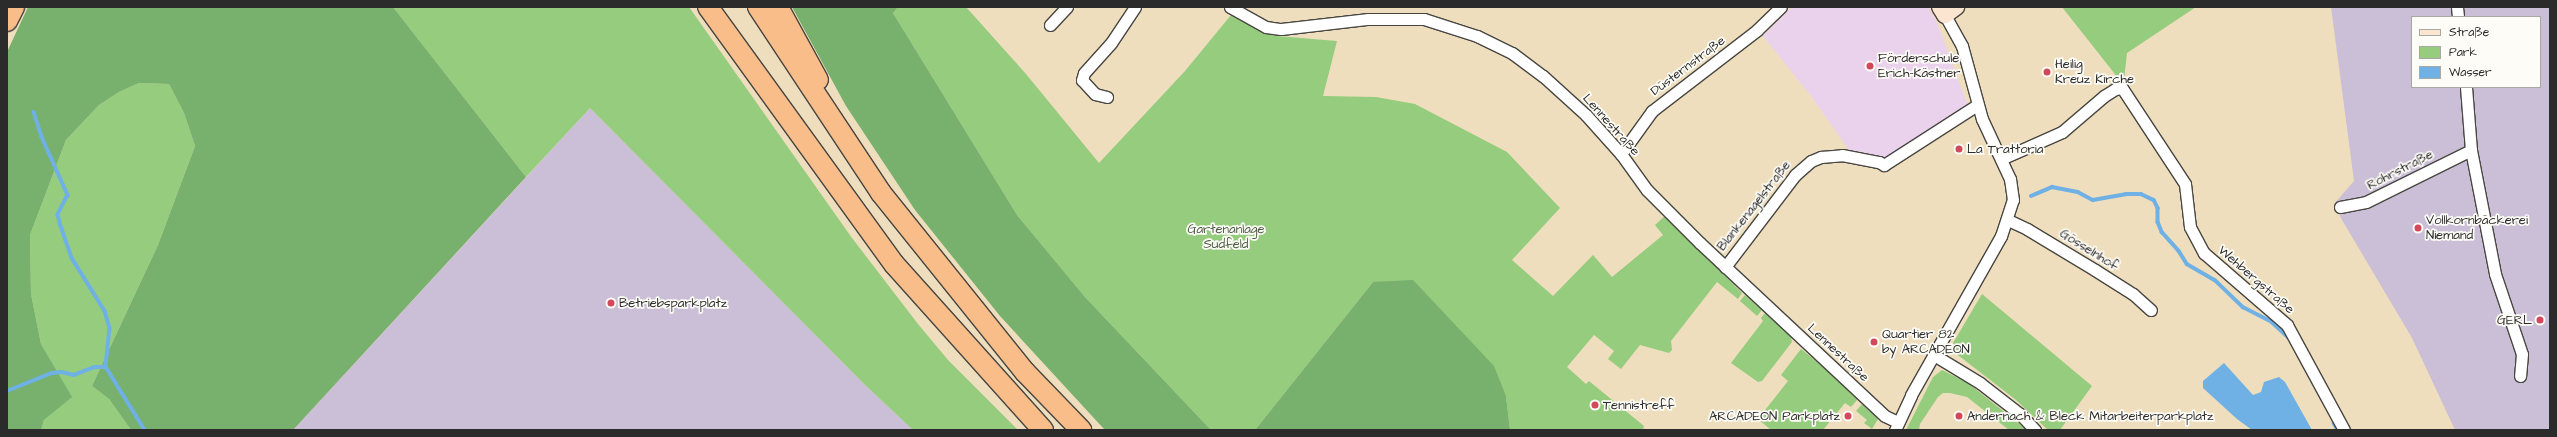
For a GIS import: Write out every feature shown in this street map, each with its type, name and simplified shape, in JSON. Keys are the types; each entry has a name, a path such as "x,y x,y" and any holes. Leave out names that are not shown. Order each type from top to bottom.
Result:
{"highway":[{"path":"7,21 14,7"},
{"path":"708,7 894,264 1043,430"},
{"path":"720,7 769,90"},
{"path":"758,7 853,148 881,193 1025,372 1081,430"},
{"path":"778,7 853,148"}],"street":[{"path":"1050,26 1067,7"},
{"path":"1107,97 1095,94 1082,80 1084,72 1112,43 1135,7"},
{"name":"Lennestraße","path":"1230,7 1266,27 1298,29 1334,22 1407,18 1440,22 1498,44 1528,63 1586,115 1621,154 1646,190 1725,267 1880,412 1897,426"},
{"name":"Düsternstraße","path":"1621,154 1652,111 1757,30 1781,7"},
{"path":"1897,426 1934,355 1988,261 2008,220 2012,190 2001,159 1977,105 1962,46 1947,10"},
{"name":"Wehbergstraße","path":"2001,159 2062,132 2104,96 2115,89 2122,88 2185,184 2190,228 2204,253 2287,325 2344,430"},
{"path":"2466,88 2471,150 2495,274 2522,354 2520,376"},
{"name":"Blankenagelstraße","path":"1725,267 1795,175 1807,164 1821,157 1842,155 1879,162 1884,165 1977,105"},
{"name":"Rohrstraße","path":"2340,207 2366,202 2471,150"},
{"name":"Gösselnhof","path":"2008,220 2027,229 2095,270 2133,294 2151,310"},
{"path":"1934,355 1980,383 2020,414 2034,430"}],"shaded area":[{"name":"Förderschule Erich-Kästner","path":"1792,7 1928,7 1936,20 1968,106 1889,162 1854,157 1811,96 1763,36"},
{"path":"2331,7 2550,7 2550,430 2455,430 2412,338 2334,204 2354,181"},
{"path":"590,108 864,384 913,430 293,430"}],"green space":[{"path":"28,7 393,7 526,177 293,430 131,430 109,399 92,386 158,245 195,146 184,113 169,84 139,83 119,92 99,105 66,140 30,235 31,294 41,344 72,397 44,420 41,430 7,430 7,52"},
{"path":"393,7 689,7 852,238 918,324 948,360 1018,430 913,430 864,384 590,108 526,177"},
{"path":"792,7 898,7 893,13 1017,215 1085,297 1211,430 1104,429 1000,316 915,210 846,106"},
{"name":"Gartenanlage Sudfeld","path":"898,7 966,7 1026,74 1099,163 1185,71 1231,15 1262,32 1277,36 1337,41 1323,96 1376,97 1415,104 1507,152 1560,208 1512,260 1553,296 1593,255 1612,277 1663,235 1655,225 1666,215 1742,293 1738,299 1717,282 1671,341 1672,350 1669,353 1640,345 1621,369 1608,359 1614,351 1594,335 1567,367 1586,384 1589,381 1644,426 1643,430 1510,430 1506,396 1373,282 1255,430 1211,430 1085,297 1017,215 893,13"},
{"path":"2062,7 2196,7 2127,53 2124,80 2118,78"},
{"path":"139,83 169,84 184,113 195,146 158,245 92,386 109,399 131,430 41,430 44,420 71,397 41,344 31,294 30,235 66,140 99,105 119,92"},
{"path":"1413,280 1494,366 1506,396 1510,430 1255,430 1373,282"},
{"path":"1982,294 2092,386 2060,430 2048,430 2016,400 1954,352 1953,343"},
{"path":"1745,295 1762,310 1757,316 1740,301"},
{"path":"1765,313 1791,337 1792,342 1762,381 1758,382 1731,363 1763,321 1761,318"},
{"path":"1801,349 1831,373 1856,397 1857,400 1851,407 1845,403 1823,430 1771,430 1758,419 1788,381 1781,375"},
{"path":"1942,370 1968,383 2027,430 2009,430 1967,397 1943,393 1938,397 1920,424 1919,430 1906,430 1933,377"},
{"path":"1862,404 1878,419 1872,429 1864,423 1867,420 1856,411"}],"water":[{"path":"2224,363 2253,395 2261,392 2264,382 2279,377 2285,382 2312,430 2252,430 2237,419 2203,388 2203,381"}],"waterway":[{"path":"34,112 42,137 68,195 58,215 72,258 105,311 110,328 106,367 145,430"},
{"path":"2031,196 2052,187 2078,192 2093,200 2126,194 2141,194 2154,200 2158,208 2158,222 2162,232 2179,251 2187,264 2215,280 2243,307 2272,322 2288,337"},
{"path":"7,391 52,373 62,372 74,375 95,367 106,367"},
{"path":"2334,423 2338,430"}],"place":[{"name":"Förderschule Erich-Kästner","path":"1870,66"},
{"name":"Heilig Kreuz Kirche","path":"2047,72"},
{"name":"La Trattoria","path":"1959,149"},
{"name":"Vollkornbäckerei Niemand","path":"2418,228"},
{"name":"Betriebsparkplatz","path":"611,303"},
{"name":"GERL","path":"2540,320"},
{"name":"Quartier 82 by ARCADEON","path":"1874,342"},
{"name":"Tennistreff","path":"1595,405"},
{"name":"ARCADEON Parkplatz","path":"1848,416"},
{"name":"Andernach & Bleck Mitarbeiterparkplatz","path":"1959,416"}]}
